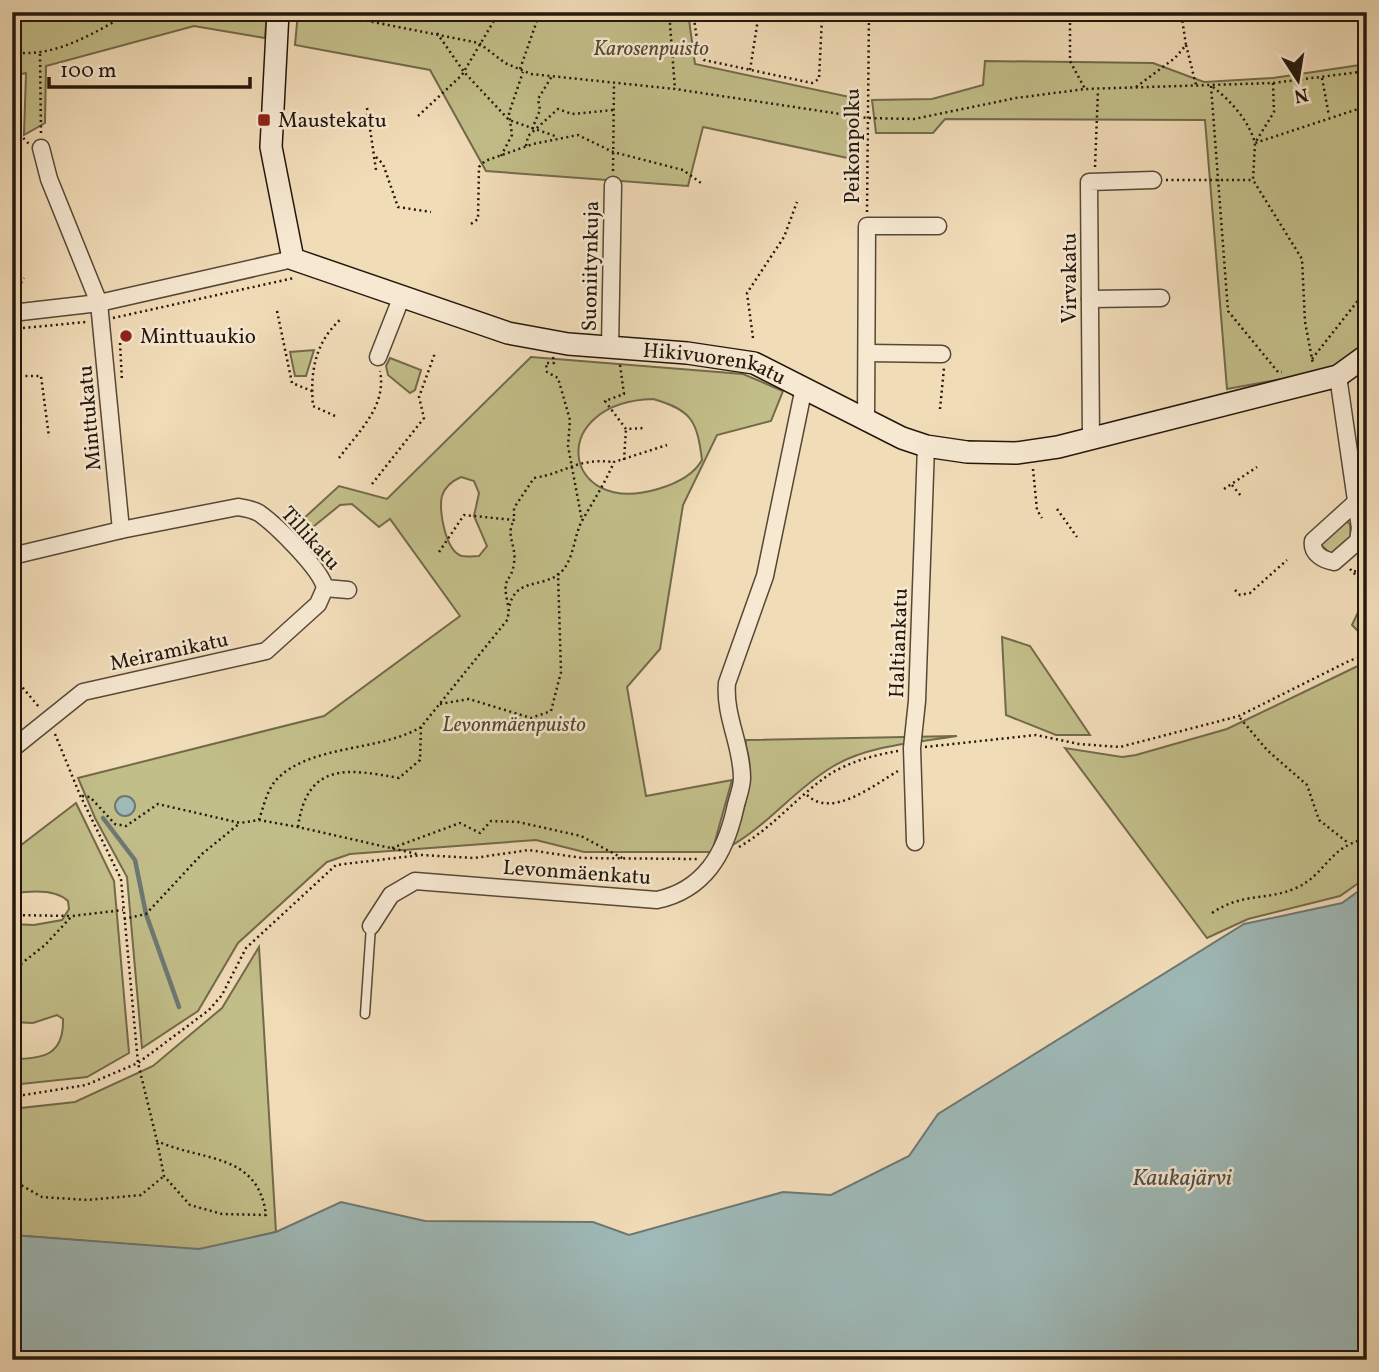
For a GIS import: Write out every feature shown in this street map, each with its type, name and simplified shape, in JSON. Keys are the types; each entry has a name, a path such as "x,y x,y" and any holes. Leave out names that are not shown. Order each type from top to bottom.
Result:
{"street":[{"path":"12,313 99,303 295,269 271,146 283,13"},
{"name":"Minttukatu","path":"36,147 99,303 121,530"},
{"path":"1095,181 1153,180"},
{"name":"Virvakatu","path":"1091,438 1089,182 1095,181"},
{"name":"Suoniitynkuja","path":"612,185 614,352"},
{"path":"866,422 867,226 938,226"},
{"name":"Hikivuorenkatu","path":"295,269 402,296 491,329 614,352 754,363 866,422 926,446 967,452 1016,453 1091,438 1338,376 1367,355"},
{"path":"378,357 402,296"},
{"path":"1090,299 1161,298"},
{"path":"868,353 942,354"},
{"path":"1338,376 1360,527 1358,541 1345,564 1325,561 1314,551 1313,541 1356,502"},
{"name":"Levonmäenkatu","path":"371,926 391,895 415,881 657,900 685,891 713,867 731,826 742,778 725,700 727,682 765,576 804,387"},
{"name":"Haltiankatu","path":"915,842 913,762 926,446"},
{"name":"Tillikatu","path":"121,530 220,509 248,509 273,525 319,573 324,587 348,590"},
{"path":"12,556 121,530"},
{"name":"Meiramikatu","path":"12,749 83,692 266,650 318,604 324,587"}],"lane":[{"path":"365,1014 371,926"}],"path":[{"path":"12,52 40,54 91,34 131,12"},
{"path":"236,12 354,18 479,43 505,63 522,70 552,76 675,89 867,118 914,119 1016,97 1085,89 1273,83 1367,71"},
{"path":"418,116 464,72 499,12"},
{"path":"501,156 512,135 509,120 511,104 540,12"},
{"path":"669,12 675,89"},
{"path":"693,12 699,53 704,60 812,83 819,79 822,18"},
{"name":"Peikonpolku","path":"867,226 869,12"},
{"path":"1070,12 1070,61 1085,89"},
{"path":"1181,12 1197,87"},
{"path":"750,70 758,19"},
{"path":"437,33 464,72 509,120 558,138"},
{"path":"1136,87 1175,58 1186,45"},
{"path":"36,147 40,54"},
{"path":"535,129 540,110 538,99 552,76"},
{"path":"1322,78 1329,116"},
{"path":"612,185 614,83"},
{"path":"1255,143 1274,112 1273,83"},
{"path":"1211,86 1236,110 1251,130 1255,143 1253,180 1303,259 1305,322 1316,381"},
{"path":"1211,86 1228,311 1278,372 1290,372"},
{"path":"1095,181 1098,90"},
{"path":"1255,143 1329,116 1367,106"},
{"path":"367,108 376,170"},
{"path":"525,147 528,136 558,109 572,114 614,110"},
{"path":"12,126 36,147"},
{"path":"471,224 478,219 479,167 485,161 558,138 584,136 613,152 683,170 701,183"},
{"path":"376,157 383,164 398,207 430,212"},
{"path":"1153,180 1253,180"},
{"path":"753,338 747,293 784,237 797,202"},
{"path":"12,328 101,320 295,269"},
{"path":"12,297 24,278"},
{"path":"1312,359 1367,289"},
{"path":"277,311 292,383 312,391"},
{"path":"335,416 313,406 312,391 317,348 330,328 342,318"},
{"path":"120,343 122,387"},
{"path":"12,349 14,376 41,376 49,437"},
{"path":"552,350 554,363 546,363 547,372 558,378 570,420 568,446 582,521"},
{"path":"614,352 624,394 606,401 626,429 624,460"},
{"path":"372,484 424,418 419,397 435,353"},
{"path":"940,409 944,371 942,354"},
{"path":"339,457 376,408 383,386 378,357"},
{"path":"1367,408 1367,430"},
{"path":"626,429 644,428"},
{"path":"259,820 275,781 296,766 342,750 402,738 421,727 440,704 508,619 503,585 514,563 509,529 514,520 514,508 534,478 555,474 573,463 614,462 667,445"},
{"path":"508,605 519,589 562,572 575,548 582,521 595,504 614,462"},
{"path":"1025,470 1044,467"},
{"path":"1224,489 1257,467"},
{"path":"1033,469 1037,510 1042,518"},
{"path":"1232,484 1241,496"},
{"path":"1057,509 1077,537"},
{"path":"439,552 464,515 514,520"},
{"path":"1235,590 1240,595 1250,593 1287,560"},
{"path":"1345,564 1367,575"},
{"path":"1345,564 1367,587"},
{"path":"440,704 469,699 531,718 551,711 561,672 558,573"},
{"path":"12,675 49,719 80,795 121,879 138,1063 164,1176 190,1205 222,1214 266,1215 264,1196 243,1168 206,1155 180,1151 157,1141"},
{"path":"1239,716 1267,750 1307,785 1319,820 1347,842"},
{"path":"298,827 301,807 316,782 340,770 399,778 420,760 421,727"},
{"path":"806,794 813,801 825,804 842,802 913,762"},
{"path":"80,795 90,797 115,824 126,825 158,804 240,823 259,820 298,827 421,855"},
{"path":"390,849 460,822 480,833 491,821 518,822 581,836 627,860"},
{"path":"124,919 146,914 202,854 240,823"},
{"path":"1212,913 1229,902 1296,888 1347,842 1367,839"},
{"path":"12,915 72,916 123,910"},
{"path":"12,971 45,946 72,916"},
{"path":"12,1094 24,1095 86,1085 138,1063"},
{"path":"12,1180 42,1197 87,1200 141,1195 164,1176"}],"green space":[{"path":"12,12 267,12 265,38 194,26 46,66 45,123 24,135 26,73 12,76"},
{"name":"Karosenpuisto","path":"298,12 443,12 461,16 464,12 688,12 695,64 859,99 857,160 703,127 688,186 486,171 430,70 295,45"},
{"path":"985,61 1153,63 1204,82 1273,78 1367,64 1367,345 1346,363 1331,370 1227,389 1205,120 945,119 933,133 876,133 872,100 932,99 983,85"},
{"path":"314,350 306,376 295,376 290,352"},
{"name":"Levonmäenpuisto","path":"531,357 743,374 783,391 771,421 717,435 683,505 660,649 627,687 646,796 732,780 712,852 584,852 536,840 350,854 327,862 238,943 198,1011 142,1048 127,877 95,818 78,778 324,716 460,616 390,519 379,527 352,504 340,505 297,540 289,532 339,486 387,499","holes":["653,399 676,408 690,419 698,436 702,460 694,471 683,479 658,489 625,494 601,488 585,474 579,456 582,436 595,418 618,405","461,477 474,481 479,493 474,516 487,546 479,556 462,556 456,553 444,530 442,496 449,484"]},
{"path":"390,358 421,370 415,390 410,393 388,375 386,366"},
{"path":"1344,520 1350,524 1351,539 1331,554 1320,544"},
{"path":"1367,593 1367,640 1352,625"},
{"path":"1002,637 1030,646 1090,735 1056,735 1006,715"},
{"path":"1364,663 1367,665 1367,877 1340,896 1248,919 1207,938 1065,748 1122,757 1136,755 1227,729"},
{"path":"957,736 877,749 846,760 819,776 731,846 746,797 746,740"},
{"path":"76,803 114,881 129,1053 87,1077 12,1085 12,1059 34,1058 50,1052 60,1040 63,1019 57,1015 33,1023 12,1022 12,924 34,925 62,920 69,909 68,901 56,894 12,894 12,852"},
{"path":"259,947 276,1232 199,1250 12,1235 12,1109 75,1102 153,1066 222,1008"}],"water":[{"path":"125,796 132,799 135,806 132,813 125,816 118,813 115,806 118,799"},
{"name":"Kaukajärvi","path":"1367,885 1367,1360 12,1360 12,1235 199,1249 276,1232 341,1202 425,1221 593,1222 629,1235 783,1192 831,1195 909,1156 938,1114 1244,924 1342,903"}],"waterway":[{"path":"103,818 135,860 146,914 179,1007"}],"place":[{"name":"Maustekatu","path":"264,120"},
{"name":"Minttuaukio","path":"126,336"}]}
